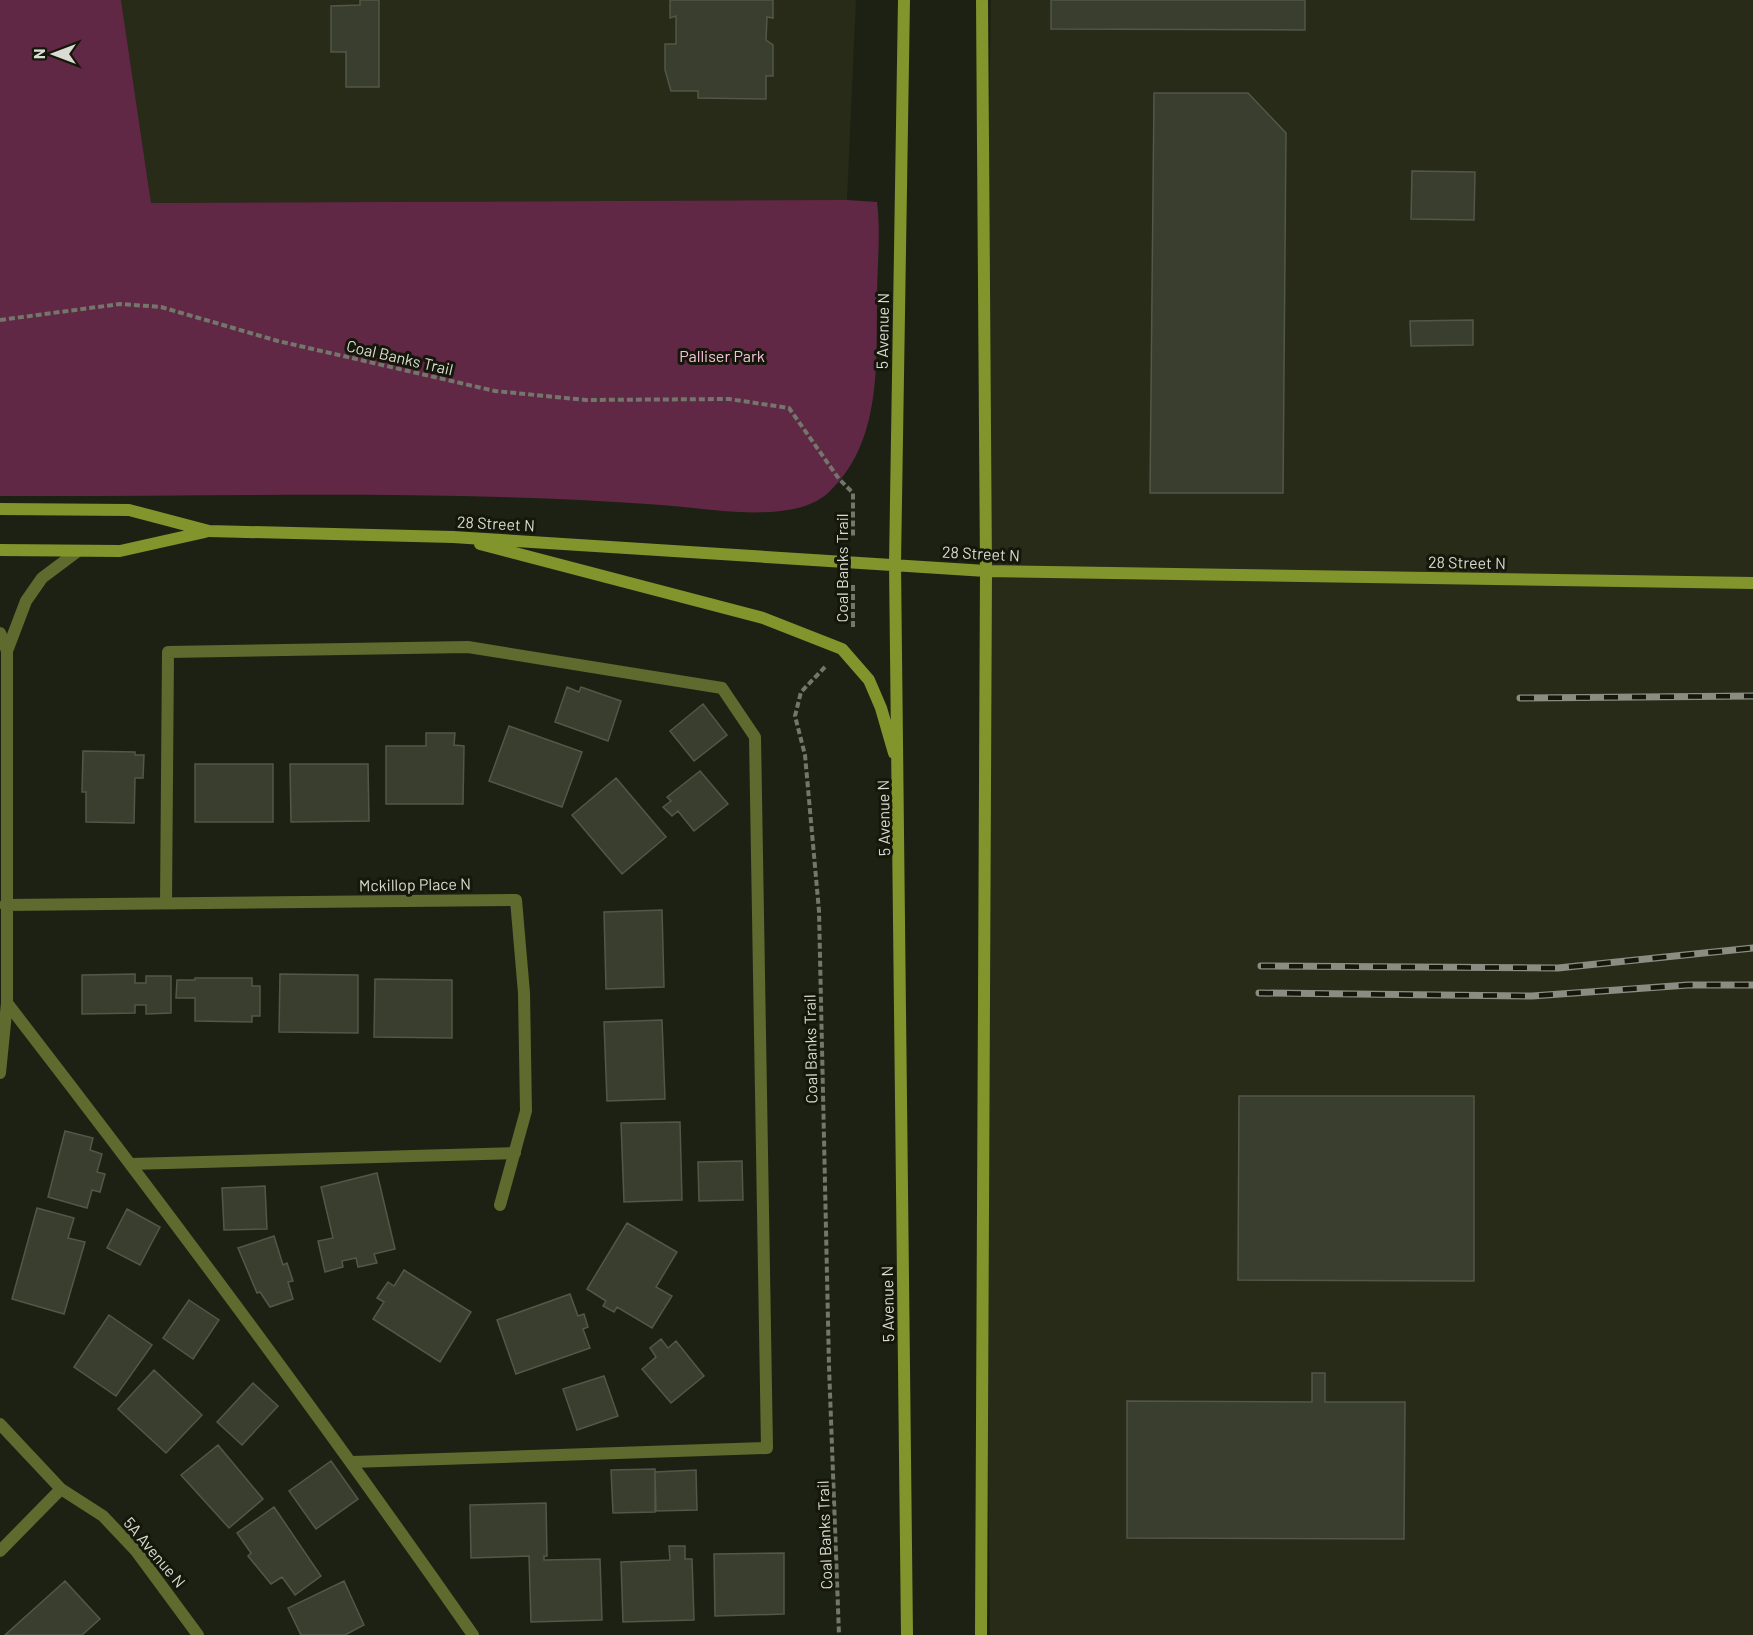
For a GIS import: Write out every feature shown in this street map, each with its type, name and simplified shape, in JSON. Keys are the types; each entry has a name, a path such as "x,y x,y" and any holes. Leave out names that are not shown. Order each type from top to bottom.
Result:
{"main road":[{"name":"5 Avenue N","path":"904,0 895,564 907,1635"},
{"path":"981,1635 986,572 982,0"},
{"name":"28 Street N","path":"0,508 129,510 209,531 453,537 895,564 986,572 1753,583"},
{"name":"28 Street N","path":"0,550 120,551 209,531"},
{"path":"453,537 764,618 842,649 869,680 881,708 899,771"}],"street":[{"path":"1,1065 6,1003 7,651 26,601 42,578 78,551"},
{"path":"0,633 7,651"},
{"path":"166,903 168,652 468,647 722,688 755,737 767,1448 352,1462"},
{"name":"Mckillop Place N","path":"5,905 516,900 524,993 526,1111 500,1205"},
{"path":"6,1003 131,1164 352,1462 472,1635"},
{"path":"131,1164 515,1153"},
{"name":"5A Avenue N","path":"0,1424 61,1489 103,1516 128,1542 198,1635"},
{"path":"0,1551 61,1489"}],"path":[{"name":"Coal Banks Trail","path":"0,320 120,304 162,308 278,341 495,392 586,400 729,399 789,408 839,479 853,493 853,636 801,692 795,716 805,755 819,911 829,1366 839,1635"}],"shaded area":[{"path":"121,0 856,0 847,200 151,203"},
{"path":"991,0 1753,0 1753,1635 990,1635 980,695"}],"green space":[{"name":"Palliser Park","path":"0,0 121,0 151,203 847,200 877,202 879,238 877,350 872,402 859,450 846,472 829,492 814,502 794,509 773,512 725,511 579,500 414,495 0,496"}],"building":[{"path":"360,0 379,0 379,87 346,87 346,52 331,52 331,6 360,5"},
{"path":"670,0 773,0 773,18 767,17 766,40 773,45 773,76 766,76 766,99 698,98 698,91 671,91 665,70 665,44 676,44 676,16 670,18"},
{"path":"1051,0 1305,0 1305,30 1051,29"},
{"path":"1154,93 1248,93 1286,133 1283,493 1150,493"},
{"path":"1412,171 1475,172 1474,220 1411,219"},
{"path":"1473,320 1473,345 1411,346 1410,321"},
{"path":"567,687 579,692 581,687 621,701 608,741 555,722"},
{"path":"703,704 727,735 694,761 670,731"},
{"path":"509,726 582,752 562,807 489,781"},
{"path":"426,733 455,733 454,745 464,746 463,804 386,804 386,746 426,746"},
{"path":"83,751 135,752 135,755 144,755 143,778 135,778 134,823 86,822 86,792 82,792"},
{"path":"195,764 273,764 273,822 195,822"},
{"path":"290,764 368,764 369,821 291,822"},
{"path":"700,771 728,804 694,831 678,811 672,816 663,807 671,801 667,797"},
{"path":"616,778 666,837 622,874 572,815"},
{"path":"662,910 664,987 606,989 604,912"},
{"path":"135,974 135,983 146,983 146,976 171,976 171,1013 146,1014 146,1005 135,1005 135,1013 82,1014 82,975"},
{"path":"280,974 358,975 358,1033 279,1032"},
{"path":"195,978 252,978 252,986 260,986 260,1016 252,1016 252,1022 195,1021 195,998 176,998 177,980 195,980"},
{"path":"375,979 452,980 452,1038 374,1037"},
{"path":"662,1020 665,1099 607,1101 604,1022"},
{"path":"1239,1096 1474,1096 1474,1281 1238,1280"},
{"path":"680,1122 682,1200 624,1202 621,1123"},
{"path":"65,1131 93,1138 90,1150 102,1154 97,1172 105,1174 100,1192 92,1190 87,1208 48,1197"},
{"path":"742,1161 743,1200 699,1201 698,1162"},
{"path":"377,1173 395,1249 374,1254 377,1263 358,1267 356,1258 342,1261 343,1267 325,1272 318,1241 333,1238 321,1187"},
{"path":"265,1186 267,1229 224,1230 222,1188"},
{"path":"37,1208 74,1218 68,1238 85,1242 64,1314 12,1299"},
{"path":"127,1209 160,1227 140,1265 107,1248"},
{"path":"627,1223 677,1252 656,1287 672,1296 652,1328 617,1307 614,1312 603,1306 606,1301 587,1289"},
{"path":"274,1236 283,1265 287,1263 293,1281 288,1282 293,1299 270,1307 260,1292 257,1293 238,1248"},
{"path":"404,1270 471,1312 440,1362 373,1319 384,1302 377,1298 388,1282 394,1286"},
{"path":"570,1294 578,1316 584,1314 588,1327 583,1329 590,1348 516,1374 497,1320"},
{"path":"189,1300 219,1320 193,1359 163,1338"},
{"path":"109,1315 152,1345 116,1396 74,1367"},
{"path":"661,1339 668,1348 676,1341 704,1376 671,1403 642,1369 656,1357 650,1348"},
{"path":"154,1370 202,1415 166,1453 118,1409"},
{"path":"1312,1373 1325,1373 1325,1402 1405,1402 1404,1539 1127,1538 1127,1401 1312,1402"},
{"path":"604,1376 618,1416 577,1430 563,1389"},
{"path":"253,1383 278,1406 242,1445 217,1422"},
{"path":"218,1445 263,1499 229,1528 181,1475"},
{"path":"331,1461 358,1499 316,1529 289,1491"},
{"path":"655,1469 655,1512 613,1513 611,1470"},
{"path":"696,1470 697,1510 656,1511 655,1472"},
{"path":"546,1503 547,1556 544,1556 544,1560 600,1559 602,1620 531,1622 529,1556 471,1558 470,1505"},
{"path":"274,1507 321,1576 295,1595 282,1577 271,1584 248,1556 251,1553 237,1533"},
{"path":"669,1546 685,1546 685,1559 692,1559 694,1620 623,1622 621,1562 670,1560"},
{"path":"784,1553 784,1614 715,1616 714,1554"},
{"path":"65,1581 100,1619 82,1635 5,1635"},
{"path":"344,1581 364,1625 345,1635 301,1635 288,1608"}],"railway":[{"path":"1520,698 1753,696"},
{"path":"1261,966 1558,968 1753,948"},
{"path":"1259,993 1532,996 1688,985 1753,985"}]}
